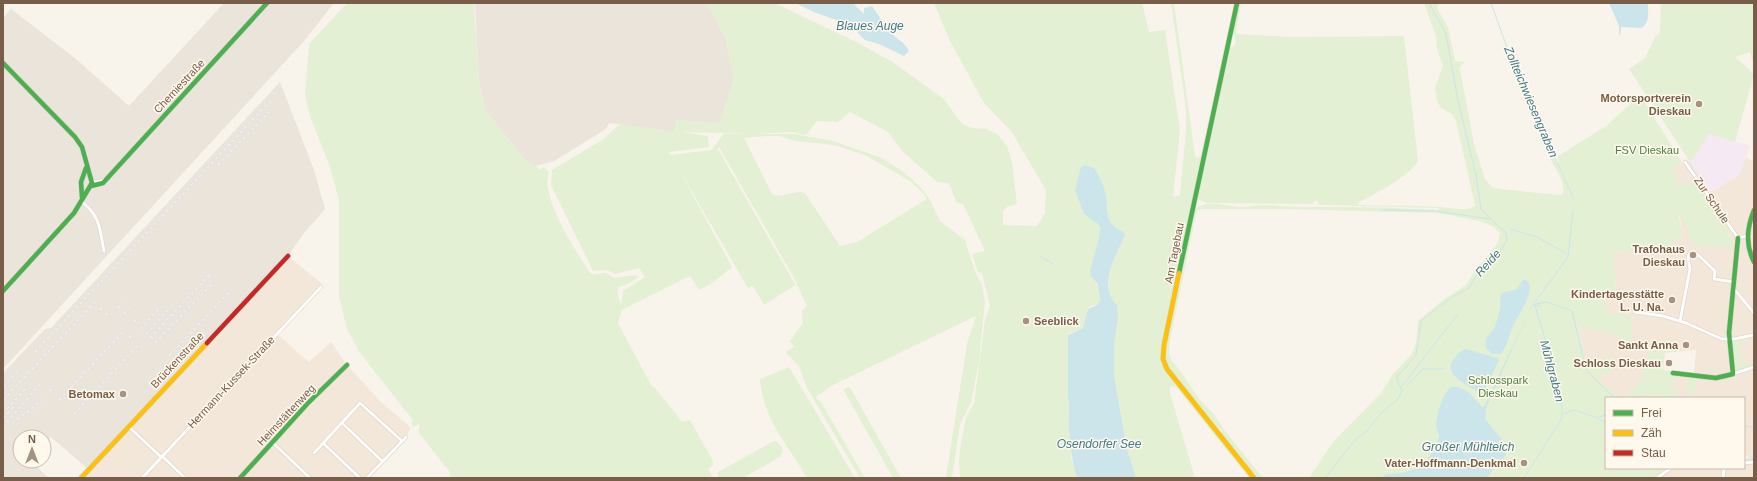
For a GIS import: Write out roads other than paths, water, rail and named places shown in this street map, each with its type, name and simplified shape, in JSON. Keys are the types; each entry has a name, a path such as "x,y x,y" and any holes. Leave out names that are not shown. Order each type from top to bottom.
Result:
{"street":[{"name":"Chemiestraße","path":"91,183 100,185 267,3"},
{"name":"Am Tagebau","path":"1237,3 1189,224 1164,345 1163,359 1167,369 1254,478"},
{"path":"3,63 75,137 82,147 91,183 82,200 65,223 3,291"},
{"name":"Zur Schule","path":"1685,162 1738,238"},
{"path":"86,163 84,178 81,181 82,200 92,210 98,220 104,251"},
{"path":"84,178 91,183"},
{"path":"82,186 91,183"},
{"path":"1754,210 1749,223 1747,236 1749,251 1754,262"},
{"path":"1732,374 1730,339 1738,238 1747,236"},
{"path":"1680,321 1689,275 1688,256 1694,252 1715,271 1714,278 1735,282"},
{"name":"Brückenstraße","path":"80,478 288,256"},
{"name":"Hermann-Kussek-Straße","path":"142,478 321,287"},
{"path":"1734,289 1754,314"},
{"path":"1635,312 1656,314 1680,321 1722,339 1754,335"},
{"name":"Heimstättenweg","path":"240,478 272,442 306,408 308,403 347,365"},
{"path":"1673,374 1716,378 1754,367"},
{"path":"314,453 360,403 402,441"},
{"path":"342,423 382,461"},
{"path":"128,427 185,478"},
{"path":"367,478 406,437"},
{"path":"272,442 310,478"},
{"path":"323,443 360,478"},
{"path":"1657,478 1670,469"},
{"path":"302,478 306,474"}],"water":[{"name":"Blaues Auge","path":"795,3 853,3 864,14 864,8 872,6 891,33 905,45 909,51 904,56 879,44 865,40 850,25 814,12"},
{"path":"1609,3 1648,3 1648,17 1646,23 1641,28 1621,27 1620,36 1619,26"},
{"name":"Osendorfer See","path":"1085,165 1094,168 1098,174 1105,192 1110,222 1113,226 1124,232 1125,235 1113,261 1108,280 1111,297 1117,305 1118,318 1114,343 1114,375 1127,449 1136,478 1077,478 1071,449 1068,396 1068,335 1083,328 1088,309 1097,305 1100,301 1097,283 1091,276 1090,271 1099,238 1100,227 1084,214 1075,190 1080,170 1082,166"},
{"path":"1526,279 1530,285 1528,296 1512,328 1508,342 1500,354 1492,354 1486,348 1485,344 1488,336 1495,326 1500,310 1501,295 1502,293 1517,289 1522,281"},
{"name":"Großer Mühlteich","path":"1530,309 1486,408 1485,419 1503,441 1506,455 1487,478 1382,478 1386,474 1396,474 1413,470 1420,466 1431,455 1439,437 1436,425 1439,410 1442,400 1450,388 1455,387 1464,389 1482,407 1484,407"},
{"path":"1466,349 1497,358 1499,360 1483,393 1478,392 1457,378 1451,370 1451,364 1454,359 1458,354"}],"waterway":[{"name":"Reide","path":"1325,478 1355,440 1367,431 1380,414 1398,399 1402,390 1397,381 1397,377 1416,355 1421,321 1451,298 1469,288 1481,268 1500,252 1507,240 1506,232 1481,209 1476,175 1458,101 1446,34 1429,3"},
{"name":"Zollteichwiesengraben","path":"1491,3 1518,78 1574,199"},
{"path":"1382,210 1436,211 1490,219"},
{"name":"Zollteichwiesengraben","path":"1530,309 1568,257 1573,211"},
{"path":"1510,229 1537,237 1567,254"},
{"path":"1040,256 1053,264"},
{"path":"1536,304 1547,302 1572,311 1586,369 1614,397"},
{"name":"Mühlgraben","path":"1524,478 1561,420 1562,410 1561,397 1553,364 1535,305 1533,304"},
{"name":"Mühlgraben","path":"1535,305 1540,306"},
{"path":"1402,386 1458,314"},
{"path":"1407,386 1423,369 1444,369"},
{"path":"1564,414 1572,410 1576,410"},
{"path":"1578,411 1605,422"},
{"path":"1599,417 1605,415"},
{"path":"1745,425 1754,428"},
{"path":"1745,460 1754,459"}],"railway":[{"path":"35,352 271,100"},
{"path":"218,165 269,112"},
{"path":"150,338 212,272"},
{"path":"155,343 212,284"},
{"path":"169,356 231,290"},
{"path":"3,400 95,302"},
{"path":"118,308 123,302"},
{"path":"140,329 162,306"},
{"path":"124,314 129,308"},
{"path":"146,334 168,310"},
{"path":"134,322 137,319"},
{"path":"59,400 125,330"},
{"path":"74,414 139,344"},
{"path":"3,387 20,369"},
{"path":"3,427 43,381"},
{"path":"7,409 27,387"},
{"path":"12,423 34,407 42,399"},
{"path":"3,418 14,406"}],"place":[{"name":"Motorsportverein Dieskau","path":"1699,104"},
{"name":"Trafohaus Dieskau","path":"1693,255"},
{"name":"Kindertagesstätte L. U. Na.","path":"1672,300"},
{"name":"Seeblick","path":"1026,321"},
{"name":"Sankt Anna","path":"1686,345"},
{"name":"Schloss Dieskau","path":"1669,363"},
{"name":"Betomax","path":"123,394"},
{"name":"Vater-Hoffmann-Denkmal","path":"1524,463"}],"park label":[{"name":"FSV Dieskau","path":"1647,150"},
{"name":"Schlosspark Dieskau","path":"1498,386"}]}
